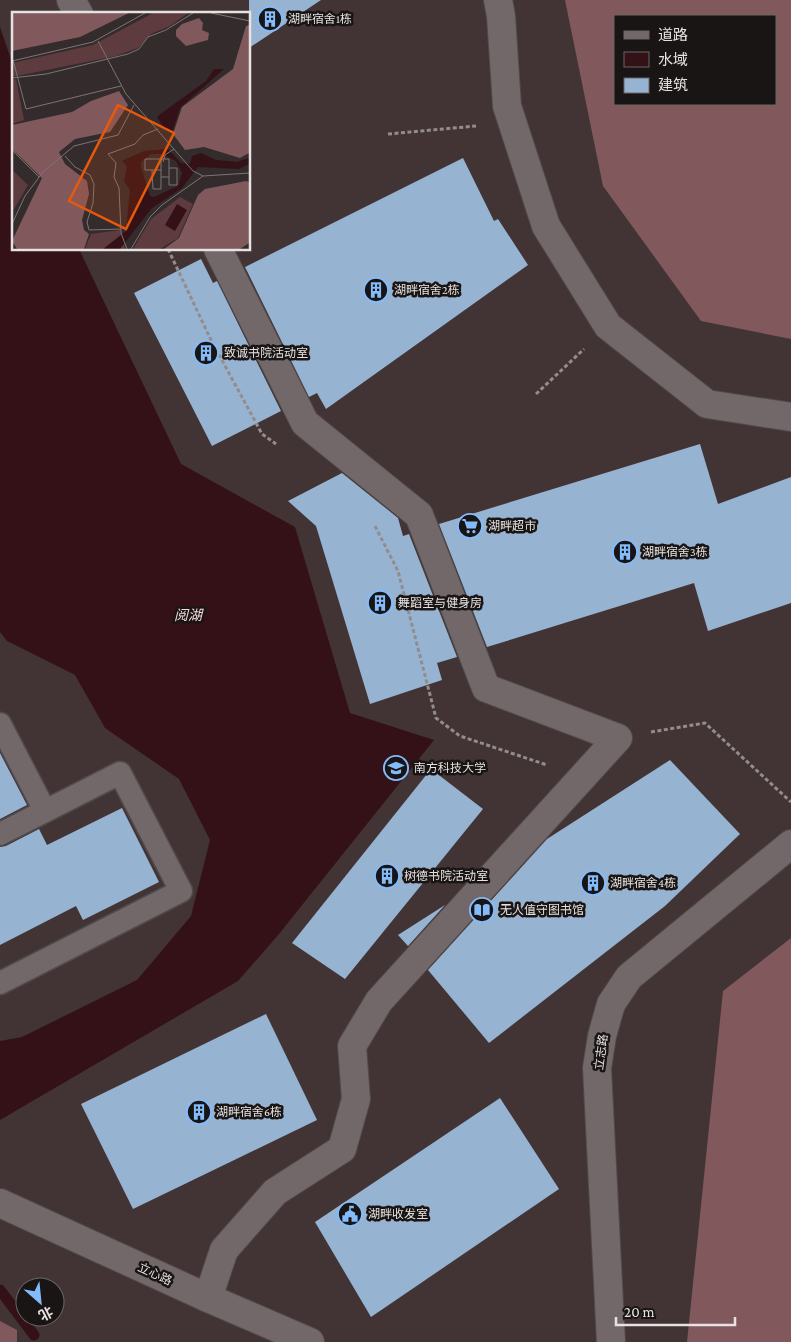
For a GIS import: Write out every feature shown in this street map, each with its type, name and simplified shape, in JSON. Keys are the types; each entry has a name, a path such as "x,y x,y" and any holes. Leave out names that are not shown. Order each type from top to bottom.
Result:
{"street":[{"path":"71,0 78,12"},
{"path":"498,0 501,16 507,106 546,226 608,326 707,404 791,417"},
{"path":"208,1298 224,1250 275,1192 342,1149 356,1099 352,1046 379,1001 618,738 486,688 419,515 305,423 218,250"},
{"name":"立志路","path":"611,1342 597,1068 602,1036 611,1004 629,977 791,844"},
{"name":"立心路","path":"0,1203 208,1298 310,1342"}],"lane":[{"path":"0,724 44,811"},
{"path":"0,834 120,772 181,890 2,977"}],"path":[{"path":"388,134 512,122"},
{"path":"168,250 211,340 262,434 280,448"},
{"path":"536,394 608,326"},
{"path":"374,524 398,571 436,718 460,736 552,766"},
{"path":"618,738 705,723 791,802"}],"shaded area":[{"name":"南方科技大学","path":"0,0 791,0 791,1342 0,1342"},
{"path":"565,0 791,0 791,339 701,321 603,186"},
{"path":"791,938 791,1342 687,1342 723,991"},
{"path":"0,1321 17,1330 17,1342 0,1342"}],"water":[{"name":"阅湖","path":"0,27 12,62 12,250 79,250 181,464 295,527 350,713 434,740 279,934 238,981 0,1120 0,1041 22,1037 137,980 191,916 210,840 179,779 105,728 75,675 7,641 0,632"}],"building":[{"path":"249,0 321,0 250,47"},
{"name":"湖畔宿舍2栋","path":"463,158 494,221 498,219 528,265 326,409 317,393 309,397 245,267"},
{"name":"致诚书院活动室","path":"201,259 213,283 217,281 281,411 212,446 134,293"},
{"name":"湖畔宿舍3栋","path":"700,444 718,504 791,477 791,603 708,631 694,583 487,647 439,524"},
{"name":"舞蹈室与健身房","path":"342,473 398,518 403,536 409,534 457,657 437,663 442,680 370,704 316,526 288,501"},
{"path":"0,753 27,805 0,819"},
{"name":"湖畔宿舍4栋","path":"670,760 740,834 665,906 489,1043 428,970 547,839"},
{"name":"树德书院活动室","path":"431,769 483,809 345,979 292,943"},
{"path":"122,808 159,882 83,920 76,906 0,945 0,847 6,846 39,829 47,845"},
{"path":"445,905 408,946 398,935"},
{"name":"湖畔宿舍6栋","path":"266,1014 317,1120 133,1209 81,1104"},
{"path":"500,1098 559,1189 371,1317 315,1222"}],"waterway":[{"path":"0,1290 34,1335"}],"place":[{"name":"湖畔宿舍1栋","path":"270,19"},
{"name":"湖畔宿舍2栋","path":"376,290"},
{"name":"致诚书院活动室","path":"206,353"},
{"name":"湖畔超市","path":"470,526"},
{"name":"湖畔宿舍3栋","path":"625,552"},
{"name":"舞蹈室与健身房","path":"380,603"},
{"name":"南方科技大学","path":"396,768"},
{"name":"树德书院活动室","path":"387,876"},
{"name":"湖畔宿舍4栋","path":"593,883"},
{"name":"无人值守图书馆","path":"482,910"},
{"name":"湖畔宿舍6栋","path":"199,1112"},
{"name":"湖畔收发室","path":"350,1214"}]}
